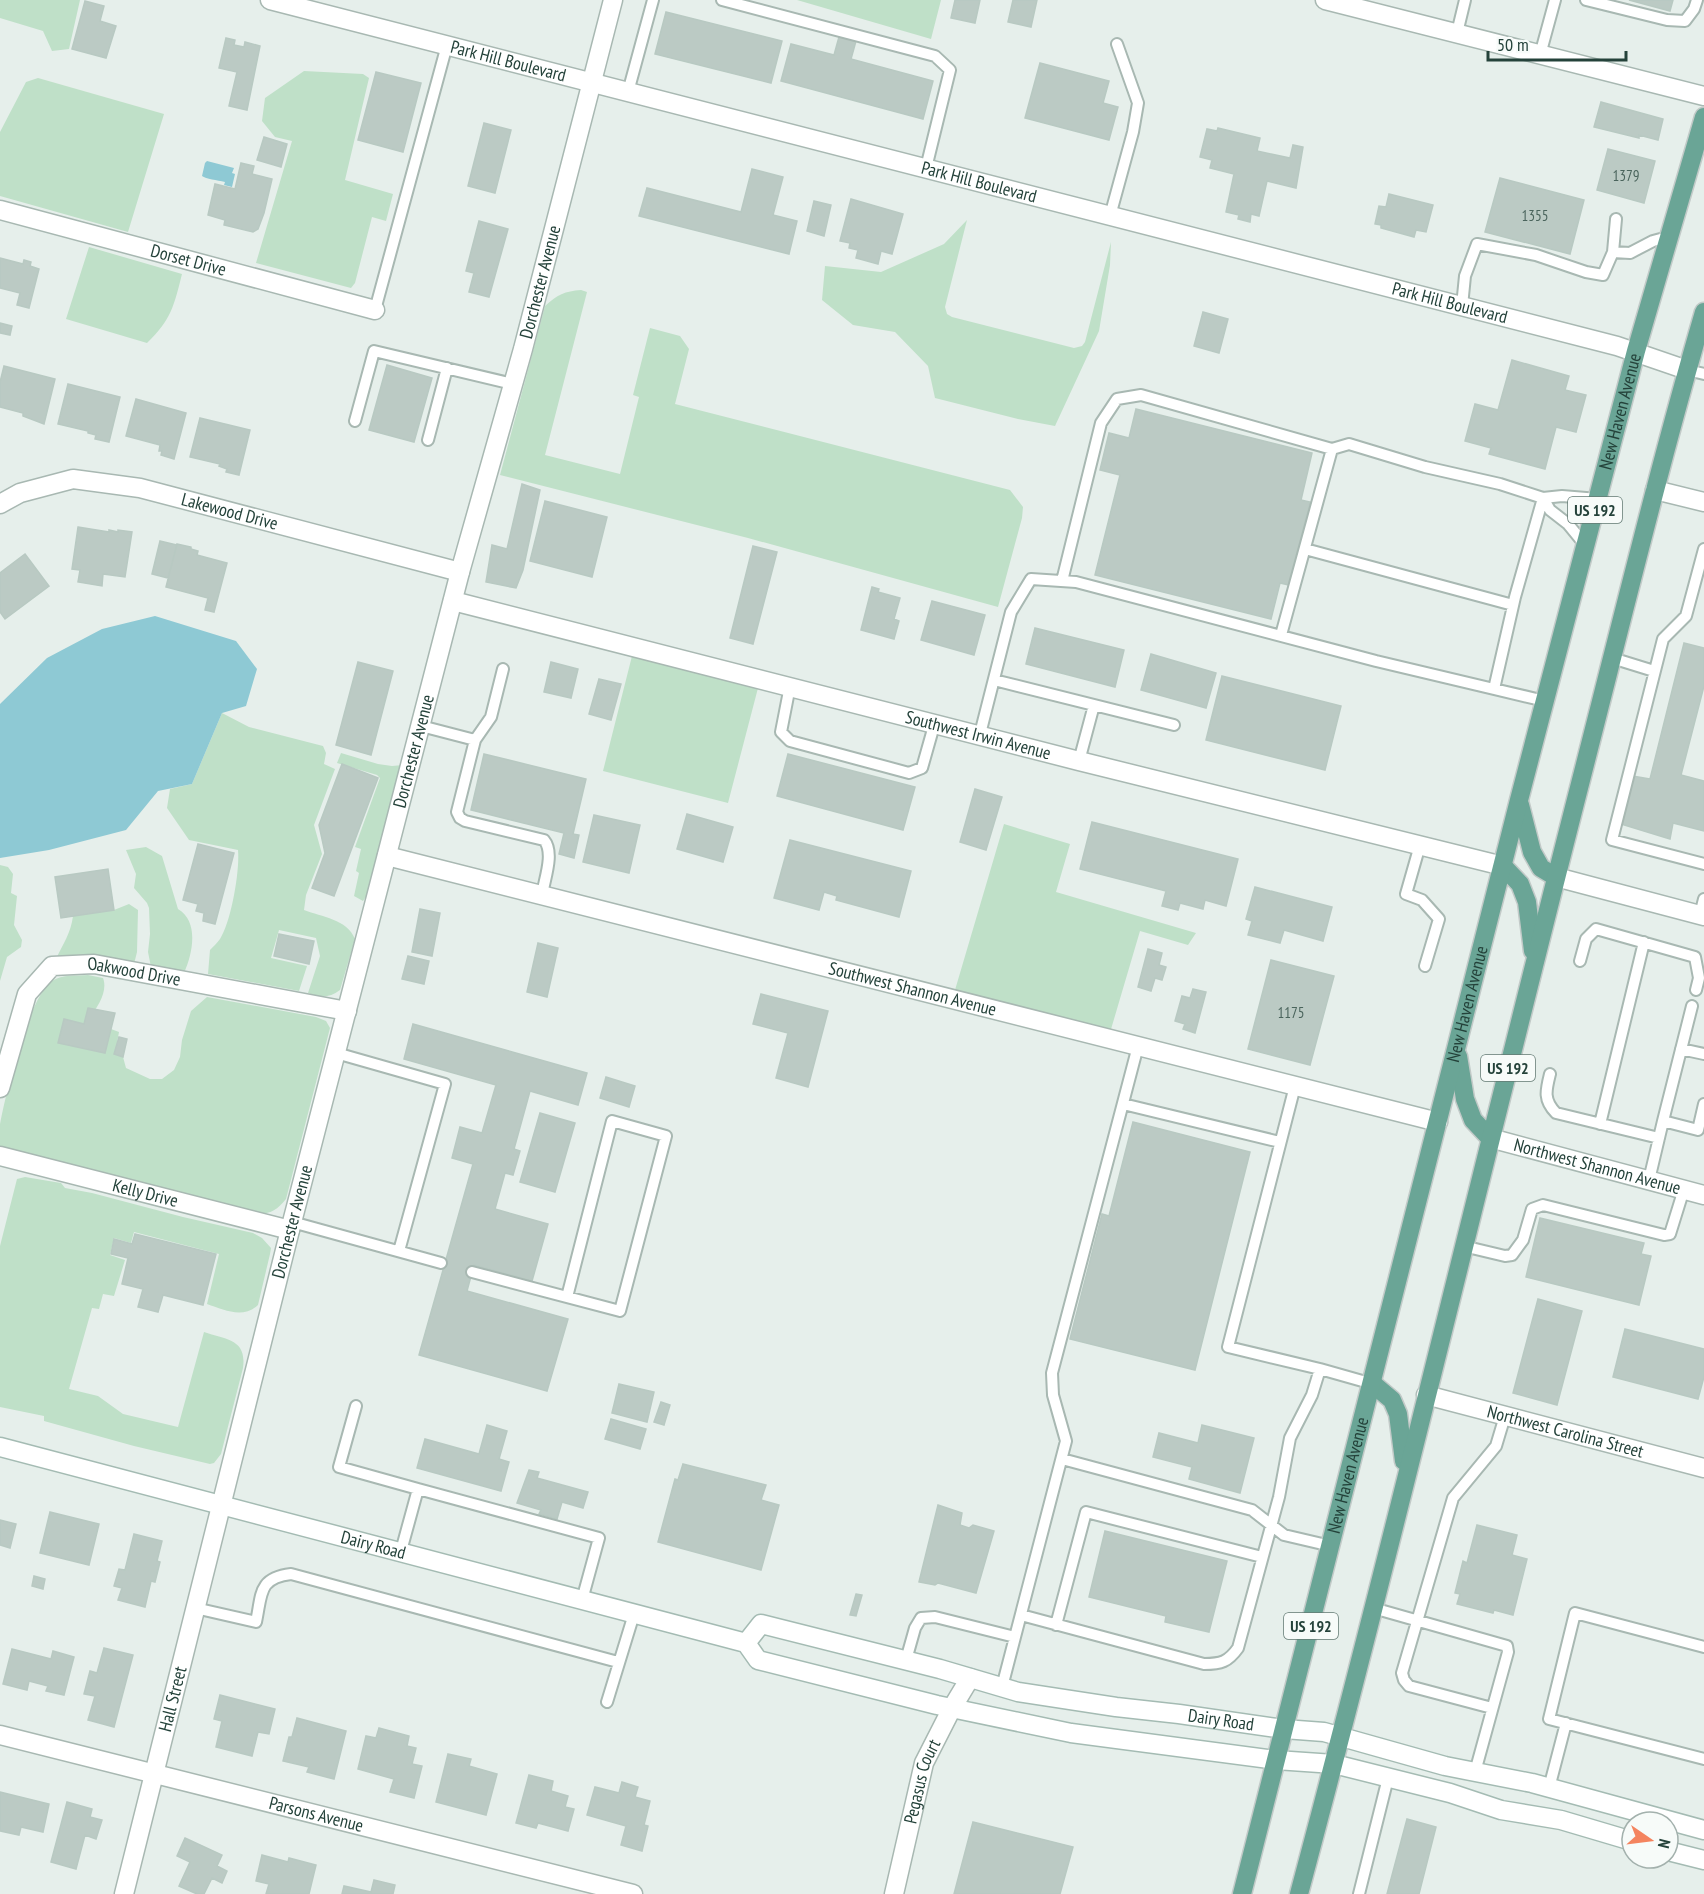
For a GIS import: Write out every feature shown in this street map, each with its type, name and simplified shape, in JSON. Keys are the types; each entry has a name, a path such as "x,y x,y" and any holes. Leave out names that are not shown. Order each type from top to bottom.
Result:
{"main road":[{"name":"New Haven Avenue","path":"1242,1894 1373,1384 1519,800 1636,351 1704,117"},
{"name":"US 192","path":"1299,1894 1334,1764 1655,490 1696,372 1704,312"},
{"path":"1519,800 1532,852 1540,868 1556,877"},
{"path":"1503,866 1520,884 1527,902 1535,962"},
{"path":"1457,1048 1464,1099 1473,1120 1490,1138"},
{"path":"1373,1384 1392,1400 1398,1414 1405,1478"}],"street":[{"name":"Park Hill Boulevard","path":"270,0 1636,351 1696,372"},
{"name":"Dorchester Avenue","path":"221,1504 460,572 513,384 613,0"},
{"path":"1325,0 1354,4 1540,55 1704,96"},
{"name":"Dorset Drive","path":"0,210 375,310"},
{"name":"Lakewood Drive","path":"0,504 20,493 73,479 140,488 460,572"},
{"path":"1655,490 1704,502"},
{"name":"Southwest Irwin Avenue","path":"453,601 935,722 1079,761 1503,866"},
{"name":"Southwest Shannon Avenue","path":"387,856 1438,1122"},
{"path":"1556,877 1703,910"},
{"name":"Oakwood Drive","path":"0,1088 27,994 52,966 94,964 347,1011"},
{"name":"Northwest Shannon Avenue","path":"1490,1138 1704,1194"},
{"name":"Kelly Drive","path":"0,1156 291,1226"},
{"name":"Northwest Carolina Street","path":"1426,1395 1704,1468"},
{"name":"Dairy Road","path":"0,1447 746,1643 758,1660 952,1708 1071,1733 1276,1760 1334,1764 1450,1793 1501,1810 1561,1820 1620,1837"},
{"name":"Hall Street","path":"124,1894 221,1504"},
{"name":"Dairy Road","path":"746,1643 761,1624 906,1660 1018,1692 1284,1729 1324,1732 1445,1766 1549,1788 1704,1830"},
{"name":"Pegasus Court","path":"894,1894 924,1763 970,1678"},
{"name":"Parsons Avenue","path":"0,1735 633,1894"},
{"path":"1680,1854 1704,1860"}],"lane":[{"path":"627,92 653,0"},
{"path":"722,0 935,56 950,70 926,168"},
{"path":"1457,33 1465,0"},
{"path":"1540,55 1556,0"},
{"path":"1586,0 1667,20 1685,21 1694,9 1697,0"},
{"path":"1110,216 1133,132 1138,103 1117,44"},
{"path":"375,310 447,45"},
{"path":"1462,306 1465,276 1477,244 1536,255 1586,272 1603,275 1613,252 1616,219"},
{"path":"1613,252 1630,253 1653,241 1668,237"},
{"path":"355,421 374,351 513,384"},
{"path":"428,440 447,368"},
{"path":"1062,581 1101,423 1117,399 1141,395 1332,449 1349,444 1425,467 1500,484 1543,498 1562,496 1598,499"},
{"path":"1281,635 1332,449"},
{"path":"1543,498 1550,510 1568,524 1586,546"},
{"path":"1494,689 1513,605 1543,498"},
{"path":"1305,549 1513,605"},
{"path":"1704,549 1686,616 1663,639 1612,840 1704,864"},
{"path":"980,734 1011,612 1031,579 1076,582 1376,661 1545,701"},
{"path":"1612,658 1654,671"},
{"path":"503,669 491,717 475,740 458,812 460,818 465,821 544,840 549,852 542,896"},
{"path":"994,680 1174,725"},
{"path":"790,686 782,732 790,741 909,773 922,768 935,722"},
{"path":"1079,761 1094,705"},
{"path":"421,726 475,740"},
{"path":"1420,845 1406,894 1422,900 1439,919 1425,966"},
{"path":"1580,961 1586,939 1596,929 1695,957 1700,978 1696,990"},
{"path":"1600,1124 1644,942"},
{"path":"1649,1180 1692,1006"},
{"path":"1002,1688 1066,1441 1053,1395 1052,1373 1138,1046"},
{"path":"1682,1049 1704,1054"},
{"path":"336,1053 445,1084 399,1251"},
{"path":"1550,1074 1546,1089 1548,1105 1556,1113 1659,1138"},
{"path":"1295,1086 1228,1347 1373,1384"},
{"path":"1123,1104 1280,1142"},
{"path":"1664,1121 1698,1130 1704,1104"},
{"path":"472,1272 620,1311 666,1136 612,1121 567,1297"},
{"path":"1463,1246 1512,1256 1523,1240 1532,1209 1544,1205 1664,1235 1670,1234 1683,1189"},
{"path":"291,1226 441,1263"},
{"path":"1021,1615 1204,1664 1219,1664 1232,1657 1238,1648 1279,1497 1290,1438 1312,1395 1320,1369"},
{"path":"356,1407 339,1467 599,1538 582,1600"},
{"path":"1492,1708 1409,1686 1402,1673 1453,1498 1496,1446 1505,1416"},
{"path":"1062,1459 1252,1510 1284,1535 1331,1546"},
{"path":"401,1551 418,1489"},
{"path":"1056,1625 1086,1512 1262,1557"},
{"path":"195,1608 256,1622 267,1582 278,1576 291,1574 618,1662"},
{"path":"1372,1608 1507,1646 1508,1652 1475,1772"},
{"path":"1704,1647 1575,1613 1549,1719 1704,1759"},
{"path":"607,1702 634,1614"},
{"path":"906,1660 915,1628 921,1618 935,1617 1016,1638"},
{"path":"1549,1788 1566,1723"},
{"path":"1359,1894 1388,1778"}],"green space":[{"path":"0,0 80,0 69,49 52,51 43,31 0,18"},
{"path":"797,0 941,0 931,39"},
{"path":"304,71 363,74 369,78 345,180 393,194 386,221 372,217 355,283 351,288 256,263 292,141 275,137 262,121 265,98"},
{"path":"38,78 164,114 128,232 0,196 0,132 26,82"},
{"path":"967,220 945,307 947,314 1074,348 1082,346 1085,342 1111,242 1110,265 1099,331 1055,426 935,398 928,366 895,332 853,325 822,300 825,266 881,272 944,244"},
{"path":"89,247 182,274 177,295 167,319 147,343 66,319"},
{"path":"581,290 587,292 545,455 620,474 639,397 633,395 650,328 680,336 689,349 675,404 1010,490 1023,507 1022,518 998,607 748,538 500,475 545,306 562,294"},
{"path":"632,656 758,688 728,803 603,771"},
{"path":"222,713 249,727 323,746 326,753 324,764 335,769 314,825 322,854 306,895 304,910 340,923 351,932 355,939 340,990 332,995 321,996 308,993 320,956 316,938 279,930 271,958 307,966 299,991 208,974 210,950 220,939 231,909 238,870 238,850 189,840 167,808 170,789 192,784"},
{"path":"341,753 378,764 403,765 367,895 363,901 354,896 361,849 355,847 380,778 377,775 337,763"},
{"path":"1004,824 1070,844 1056,892 1196,933 1188,945 1140,931 1109,1036 955,990"},
{"path":"146,847 162,856 178,909 185,914 192,929 192,947 184,973 151,967 148,952 149,908 134,888 136,874 126,850"},
{"path":"0,865 8,867 13,874 11,893 17,896 14,925 22,940 21,947 7,957 0,981"},
{"path":"129,904 138,910 137,952 134,964 56,959 69,933 73,916 114,910"},
{"path":"88,975 103,978 102,996 96,1009 84,1024 64,1019 59,1043 104,1053 111,1029 119,1032 115,1054 123,1057 126,1068 150,1079 162,1079 174,1070 180,1057 182,1040 191,1011 207,997 316,1017 326,1021 330,1028 286,1199 277,1208 258,1214 0,1147 0,1124 7,1091 19,1047 35,1006 43,991 52,981 65,976"},
{"path":"25,1177 61,1183 65,1188 253,1233 262,1238 271,1248 258,1305 246,1312 233,1312 207,1304 219,1254 134,1232 131,1243 114,1238 110,1255 125,1260 114,1296 103,1294 99,1309 92,1308 69,1389 98,1396 123,1414 178,1427 204,1332 234,1342 242,1351 243,1368 221,1454 214,1463 210,1464 134,1446 44,1421 44,1416 0,1407 0,1246 17,1179"}],"water":[{"path":"207,161 234,168 232,187 224,185 225,182 202,176"},
{"path":"155,616 236,641 257,669 246,706 222,713 192,784 158,791 126,830 49,850 0,858 0,704 47,658 102,629"}],"building":[{"path":"955,0 980,0 975,23 951,18"},
{"path":"1013,0 1037,0 1031,27 1008,22"},
{"path":"1629,0 1673,0 1670,11"},
{"path":"85,1 104,6 100,21 116,26 106,58 72,49"},
{"path":"666,12 782,41 771,83 655,54"},
{"path":"839,37 856,41 851,59 933,81 923,119 781,81 791,44 834,55"},
{"path":"226,38 235,40 234,45 244,47 245,42 260,46 247,110 229,106 237,72 219,68"},
{"path":"1040,63 1109,81 1103,103 1118,107 1109,140 1025,118"},
{"path":"376,72 421,83 403,152 358,140"},
{"path":"1601,102 1663,119 1658,140 1639,135 1639,138 1594,127"},
{"path":"484,123 511,130 495,193 468,186"},
{"path":"1218,128 1260,138 1257,151 1290,158 1293,145 1303,147 1296,188 1267,181 1259,216 1251,214 1250,222 1238,219 1239,215 1226,212 1234,174 1210,168 1212,160 1200,157 1207,129 1217,131"},
{"path":"264,137 287,144 281,167 257,160"},
{"path":"1608,149 1655,161 1644,203 1597,190"},
{"path":"241,163 254,166 252,174 272,179 264,213 258,229 253,232 224,225 225,220 208,215 215,184 235,189"},
{"path":"752,169 783,177 773,215 797,221 789,254 639,216 647,188 741,212"},
{"path":"1500,178 1584,200 1570,254 1485,232"},
{"path":"1389,194 1433,205 1426,232 1416,230 1414,237 1381,228 1381,225 1375,224 1379,206 1386,207"},
{"path":"851,199 903,214 892,254 881,251 878,264 856,258 858,250 849,248 850,243 840,241"},
{"path":"814,201 831,205 824,236 807,231"},
{"path":"479,221 508,229 489,297 469,292 474,273 466,271"},
{"path":"0,258 23,264 24,260 31,262 30,266 39,269 29,308 17,305 20,293 0,288"},
{"path":"1203,312 1228,319 1219,353 1194,346"},
{"path":"0,323 12,326 10,335 0,333"},
{"path":"1512,360 1569,376 1565,390 1586,395 1576,432 1556,427 1545,469 1489,454 1491,448 1465,441 1475,404 1498,410"},
{"path":"387,365 432,378 414,442 369,430"},
{"path":"4,366 55,379 44,424 23,416 23,413 0,407 0,382"},
{"path":"68,384 120,397 109,442 95,439 96,435 88,431 58,424"},
{"path":"136,399 186,413 174,459 161,455 160,445 126,436"},
{"path":"1136,409 1312,453 1301,500 1310,502 1289,585 1280,583 1271,619 1095,575 1120,475 1100,470 1109,433 1129,438"},
{"path":"200,418 250,430 239,475 226,472 227,469 219,466 220,464 190,457"},
{"path":"522,484 540,490 523,570 516,588 486,582 492,545 507,549"},
{"path":"545,501 607,517 592,577 530,561"},
{"path":"78,527 109,532 109,530 118,532 118,530 132,532 125,577 103,574 102,586 78,582 80,570 72,569"},
{"path":"160,541 177,545 168,578 152,574"},
{"path":"177,544 191,547 198,551 197,555 227,563 214,612 205,610 208,598 166,587"},
{"path":"753,546 777,552 753,644 730,638"},
{"path":"25,554 49,586 5,619 0,612 0,573"},
{"path":"872,587 879,589 878,592 900,598 894,619 899,621 894,639 861,630"},
{"path":"932,601 985,615 974,655 921,640"},
{"path":"1035,628 1124,650 1115,687 1026,664"},
{"path":"1684,643 1704,648 1704,686 1681,775 1704,781 1704,831 1673,823 1670,839 1621,824 1633,776 1650,779"},
{"path":"1151,654 1216,673 1206,708 1141,690"},
{"path":"358,662 393,671 371,755 336,745"},
{"path":"551,662 578,669 571,698 544,692"},
{"path":"1222,676 1341,706 1325,770 1206,740"},
{"path":"599,679 621,684 611,720 589,714"},
{"path":"484,754 586,779 573,834 579,835 574,858 559,854 564,833 471,810"},
{"path":"788,754 915,787 903,830 777,796"},
{"path":"342,764 378,778 334,896 312,888 325,853 319,825"},
{"path":"975,789 1002,797 986,850 960,842"},
{"path":"687,814 733,827 723,862 677,849"},
{"path":"594,815 640,825 629,873 583,862"},
{"path":"1092,822 1238,859 1226,906 1205,900 1203,909 1180,903 1178,910 1162,906 1166,891 1080,869"},
{"path":"790,840 911,871 899,917 836,900 837,896 824,892 819,910 774,898"},
{"path":"198,844 234,853 215,924 203,921 204,913 196,911 198,904 183,900"},
{"path":"108,869 114,910 61,918 55,877"},
{"path":"1255,887 1332,907 1323,941 1284,930 1280,943 1248,935 1252,921 1246,919"},
{"path":"420,909 440,913 432,956 412,952"},
{"path":"279,934 314,941 309,964 274,956"},
{"path":"538,943 558,948 547,997 527,992"},
{"path":"1148,949 1162,953 1159,965 1166,967 1162,980 1155,978 1151,991 1138,987"},
{"path":"408,956 429,961 424,984 402,979"},
{"path":"1271,960 1334,976 1310,1065 1248,1049"},
{"path":"1193,989 1206,992 1195,1033 1183,1029 1185,1024 1175,1021 1182,996 1190,998"},
{"path":"761,994 828,1011 808,1087 776,1078 788,1033 753,1024"},
{"path":"88,1008 115,1013 105,1053 58,1043 64,1019 84,1024"},
{"path":"413,1024 587,1073 578,1105 530,1091 514,1149 520,1151 513,1175 505,1173 495,1209 548,1224 532,1281 474,1265 467,1291 568,1319 547,1391 419,1355 473,1164 452,1158 460,1127 482,1133 496,1085 404,1059"},
{"path":"119,1037 127,1039 123,1057 114,1054"},
{"path":"606,1077 635,1086 629,1107 600,1098"},
{"path":"540,1113 575,1123 555,1192 520,1182"},
{"path":"1133,1122 1250,1152 1195,1370 1070,1339 1102,1214 1109,1216"},
{"path":"1540,1218 1644,1243 1641,1254 1651,1256 1639,1305 1526,1277"},
{"path":"135,1234 216,1254 203,1305 163,1295 158,1312 138,1307 143,1289 122,1284 128,1258 111,1254 114,1239 132,1244"},
{"path":"1538,1299 1582,1311 1557,1405 1513,1393"},
{"path":"1625,1329 1704,1349 1704,1377 1698,1399 1613,1377"},
{"path":"619,1384 654,1392 647,1422 612,1413"},
{"path":"661,1402 670,1405 664,1425 654,1422"},
{"path":"611,1419 646,1429 640,1449 605,1439"},
{"path":"487,1425 507,1431 499,1459 509,1462 501,1491 417,1468 425,1439 479,1454"},
{"path":"1202,1425 1254,1438 1240,1493 1189,1479 1192,1467 1153,1457 1159,1433 1198,1443"},
{"path":"683,1464 766,1485 761,1500 779,1505 761,1570 658,1542 675,1479 678,1480"},
{"path":"529,1470 539,1472 537,1478 588,1492 583,1508 562,1502 557,1519 539,1514 541,1510 517,1503"},
{"path":"938,1505 962,1513 960,1525 969,1528 973,1525 994,1531 976,1593 938,1583 935,1585 919,1582"},
{"path":"50,1512 99,1524 89,1565 40,1553"},
{"path":"0,1520 16,1524 10,1548 0,1545"},
{"path":"1477,1525 1517,1535 1512,1555 1527,1559 1513,1615 1494,1610 1493,1613 1457,1604 1460,1594 1455,1593 1463,1561 1467,1563"},
{"path":"1105,1531 1227,1561 1209,1632 1165,1622 1166,1616 1089,1597"},
{"path":"134,1534 162,1541 155,1582 151,1581 145,1607 118,1600 122,1588 114,1586 119,1569 125,1570"},
{"path":"34,1576 45,1579 43,1589 32,1586"},
{"path":"856,1594 862,1595 856,1616 850,1615"},
{"path":"104,1648 133,1655 114,1727 88,1720 95,1696 84,1694 90,1671 97,1673"},
{"path":"12,1649 51,1659 53,1651 74,1657 64,1695 46,1691 48,1686 29,1681 27,1690 3,1684"},
{"path":"220,1695 275,1709 269,1734 258,1732 252,1756 216,1747 222,1721 214,1719"},
{"path":"297,1718 346,1731 334,1779 307,1772 309,1767 283,1761"},
{"path":"379,1728 409,1736 407,1746 416,1748 412,1764 422,1766 414,1798 390,1792 394,1779 358,1769 366,1736 376,1738"},
{"path":"448,1754 471,1759 469,1766 497,1774 486,1815 436,1802"},
{"path":"529,1775 553,1781 551,1791 568,1796 565,1807 574,1809 568,1831 538,1823 536,1828 516,1823"},
{"path":"622,1782 638,1787 635,1797 650,1801 644,1825 648,1826 642,1851 621,1845 626,1826 587,1815 595,1787 619,1793"},
{"path":"0,1792 49,1804 43,1832 21,1827 19,1835 0,1831"},
{"path":"67,1802 92,1809 90,1817 102,1820 96,1839 85,1835 76,1869 51,1862"},
{"path":"1407,1819 1436,1827 1419,1894 1387,1894"},
{"path":"973,1822 1073,1847 1060,1894 954,1894"},
{"path":"185,1838 222,1855 217,1866 227,1871 222,1883 212,1878 204,1894 197,1894 179,1886 190,1862 177,1856"},
{"path":"262,1855 288,1862 289,1858 316,1865 309,1894 266,1894 269,1884 256,1881"},
{"path":"374,1880 395,1885 393,1894 342,1894 344,1886 371,1892"}]}
